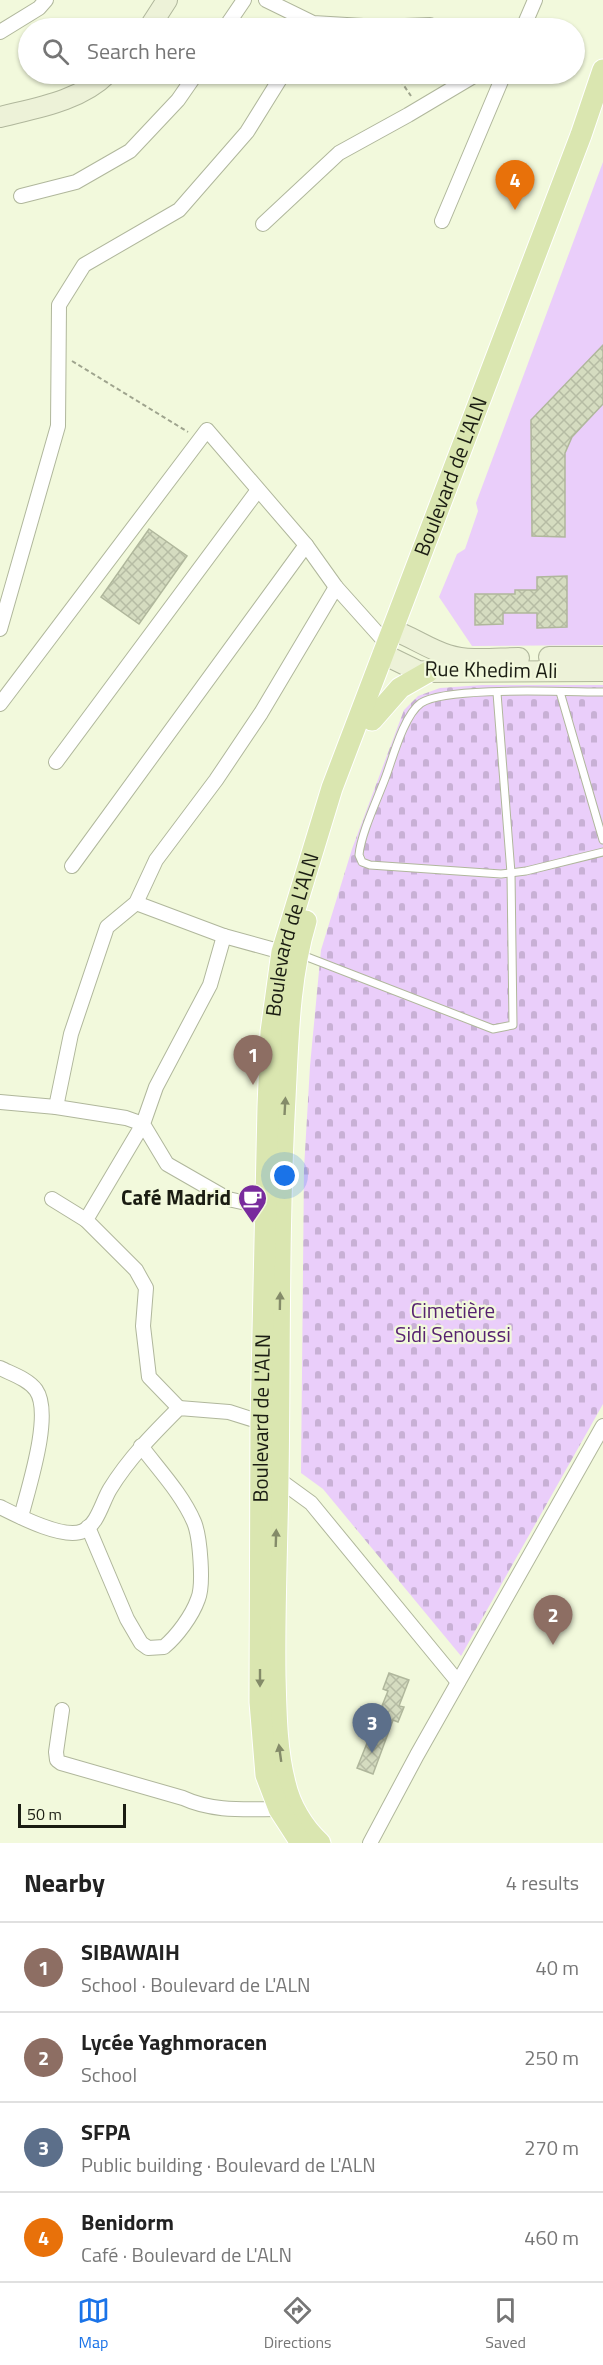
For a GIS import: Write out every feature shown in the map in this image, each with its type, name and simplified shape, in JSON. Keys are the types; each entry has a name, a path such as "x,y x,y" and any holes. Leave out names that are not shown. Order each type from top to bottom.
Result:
{"main road":[{"path":"155,18 167,0"},
{"name":"Boulevard de L'ALN","path":"425,563 603,70"},
{"path":"0,117 43,106 95,84"},
{"name":"Boulevard de L'ALN","path":"301,1843 279,1809 266,1775 260,1702 270,1424 273,1209 287,1066 290,953 332,788 393,644 603,111"},
{"name":"Boulevard de L'ALN","path":"290,953 372,720 393,644"},
{"name":"Rue Khedim Ali","path":"393,644 435,650 458,658 603,657"},
{"name":"Rue Khedim Ali","path":"393,644 410,668 428,672 603,671"},
{"path":"372,720 400,688 428,672"},
{"name":"Boulevard de L'ALN","path":"270,1424 278,1479 274,1602 276,1727 284,1782 292,1806 312,1836 320,1843"}],"street":[{"path":"23,18 39,8 46,0"},
{"path":"232,18 244,0"},
{"path":"266,0 298,18"},
{"path":"527,18 535,0"},
{"path":"0,32 18,21"},
{"path":"21,196 76,182 130,151 178,100 189,84"},
{"path":"0,629 58,426 59,305 84,266 179,210 247,132 277,84"},
{"path":"263,224 339,153 460,84"},
{"path":"442,221 500,84"},
{"path":"0,704 207,430 306,545 336,587 393,644"},
{"path":"56,762 258,490"},
{"path":"72,866 306,545"},
{"path":"56,1107 71,1034 107,927 136,903 156,860 216,780 261,713 336,587"},
{"path":"136,903 224,936 290,953"},
{"path":"86,1220 143,1124 156,1087 210,985 224,936"},
{"path":"0,1102 56,1107 126,1118 143,1124 167,1164 228,1198 273,1209"},
{"path":"52,1199 86,1220 136,1270 146,1288 143,1326 148,1377 179,1408 229,1413 270,1424"},
{"path":"0,1368 21,1378 35,1389 42,1402 39,1445 21,1517"},
{"path":"0,1507 67,1533 82,1532 94,1520 109,1489 141,1446 179,1408"},
{"path":"370,1843 603,1426"},
{"path":"88,1527 127,1619 141,1643 147,1648 164,1647 186,1621 199,1598 200,1549 195,1525 187,1507 141,1446"},
{"path":"278,1479 311,1503 458,1682"},
{"path":"62,1710 56,1752 57,1760 61,1763 183,1798 196,1804 227,1809 279,1809"}],"lane":[{"path":"560,692 603,840"},
{"path":"603,692 441,696 422,703 410,714 360,855 362,862 370,865 511,873 526,872 603,852"},
{"path":"290,953 494,1029 513,1025 511,873 497,693"}],"path":[{"path":"403,84 419,109"},
{"path":"59,352 200,439"}],"green space":[{"path":"603,162 603,645 472,646 439,597 457,554 465,549 478,511 476,503"},
{"name":"Cimetière Sidi Senoussi","path":"482,685 603,685 603,1404 461,1656 323,1489 301,1473 304,1169 310,1066 321,950 352,849 404,710 418,696 440,688"}],"building":[{"path":"603,345 603,404 572,437 565,453 565,537 532,536 531,420"},
{"path":"149,529 187,556 139,624 101,597"},
{"path":"567,576 567,627 537,628 537,613 503,613 503,624 475,625 475,594 515,594 515,590 537,590 537,577"},
{"path":"389,1673 409,1680 399,1706 404,1707 398,1722 393,1720 373,1774 357,1768 388,1691 383,1689"}],"place":[{"name":"Benidorm","path":"515,210"},
{"name":"SIBAWAIH","path":"253,1085"},
{"name":"Café Madrid","path":"252,1224"},
{"name":"Lycée Yaghmoracen","path":"553,1645"},
{"name":"SFPA","path":"372,1753"}]}
